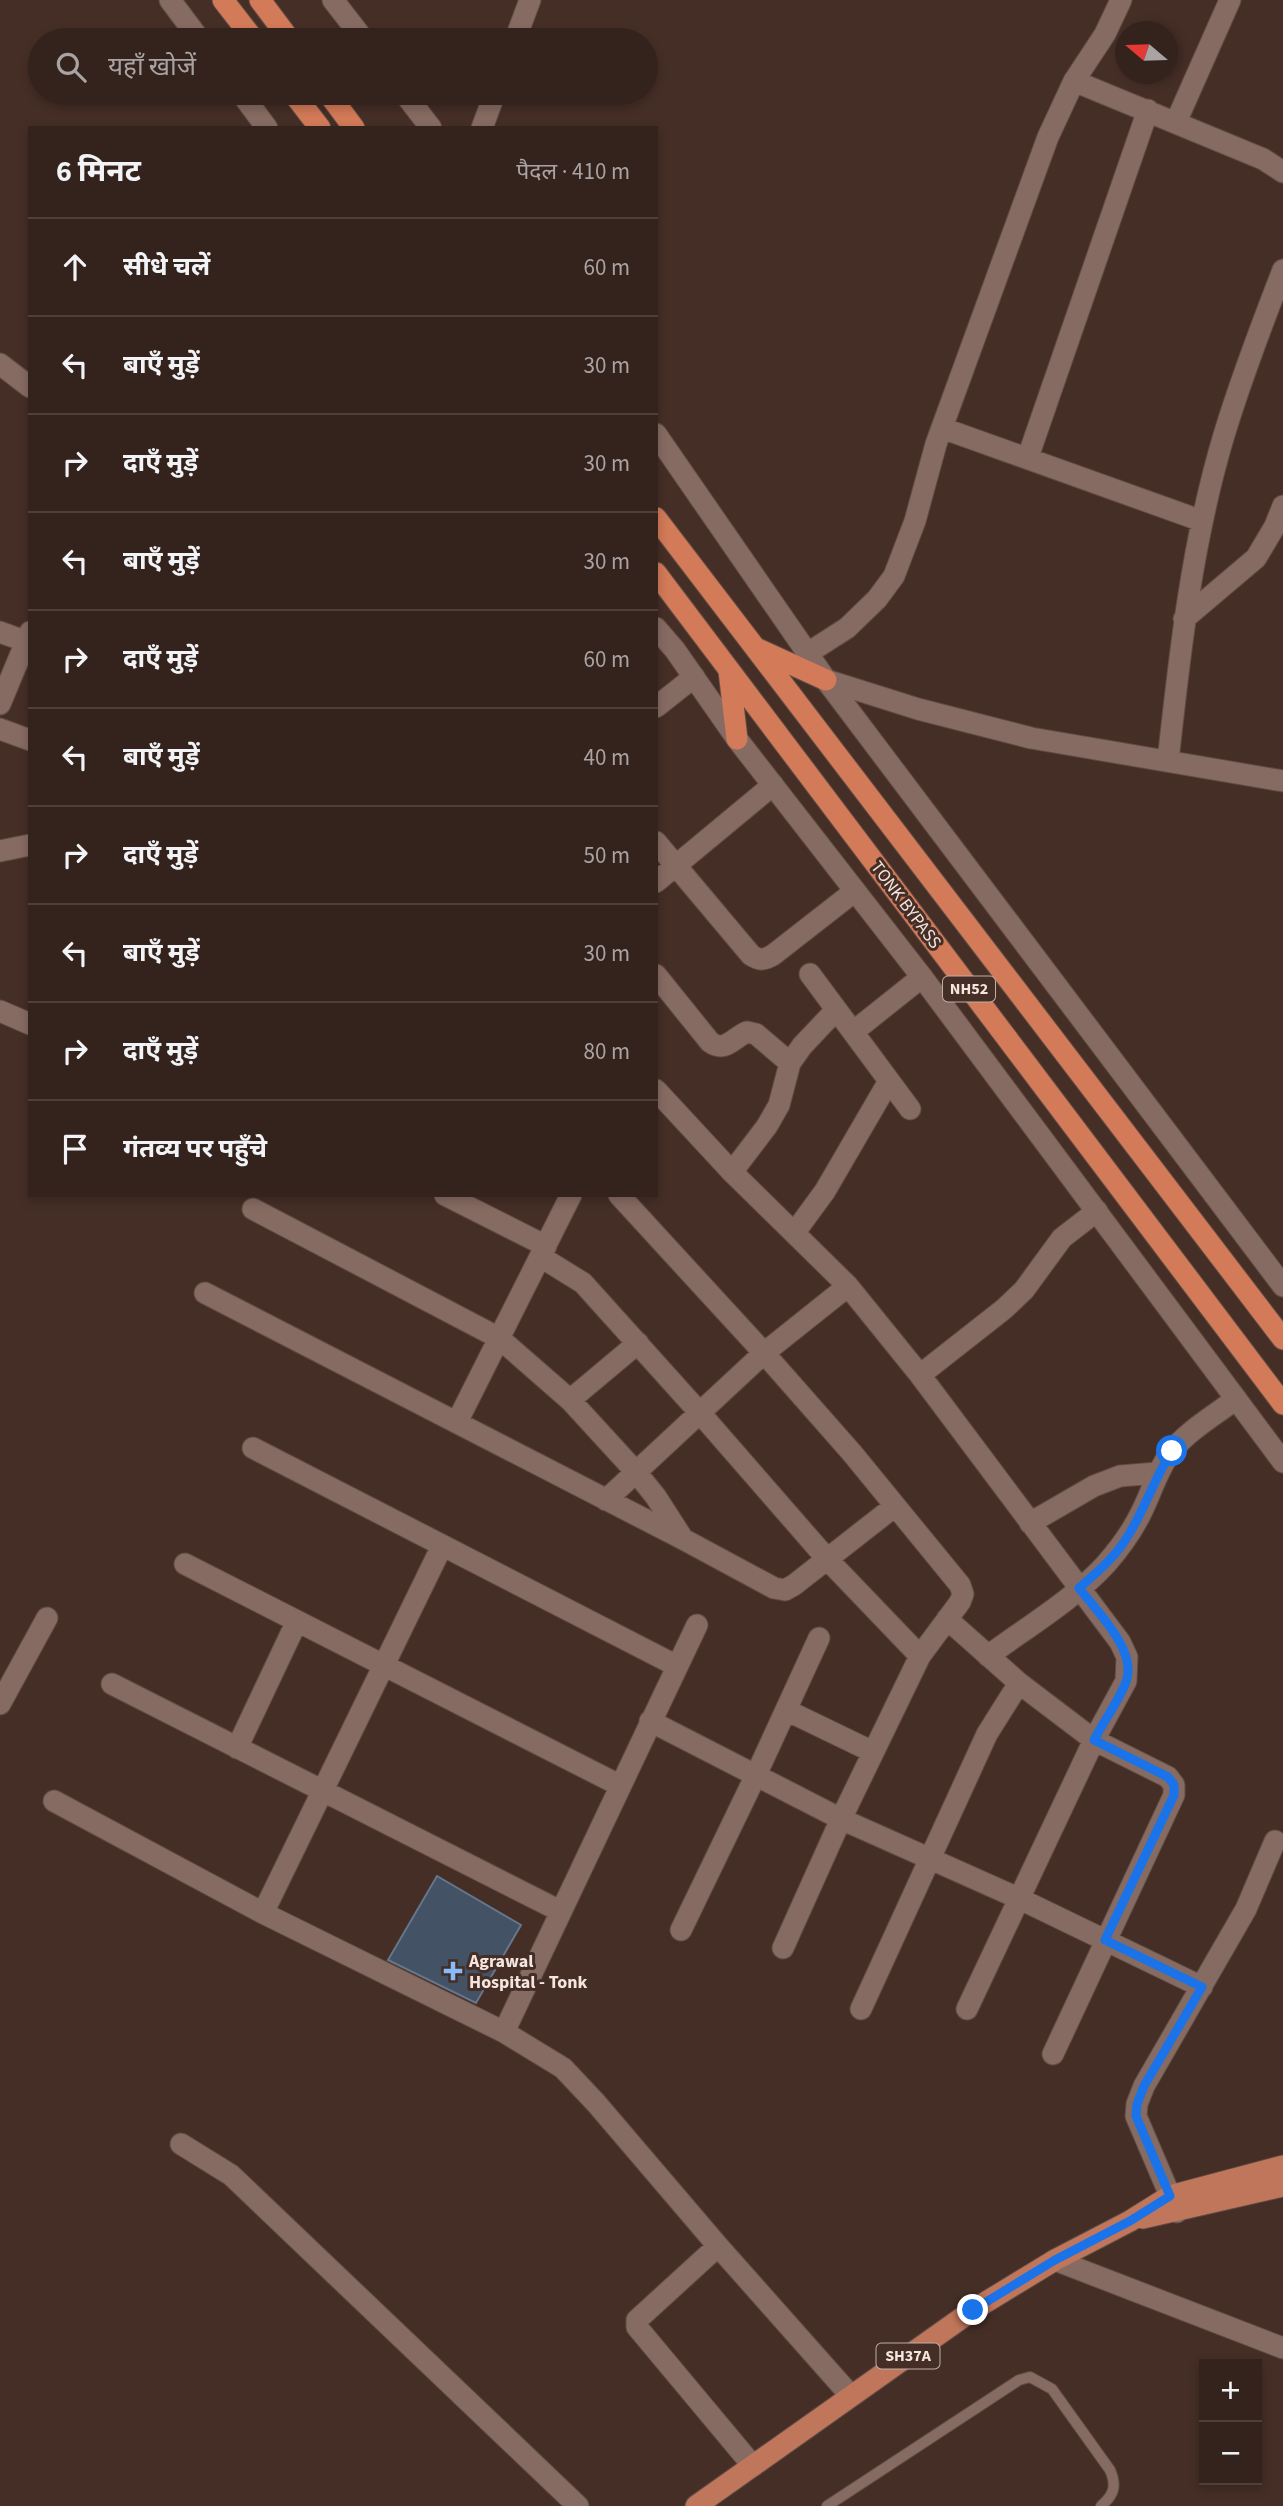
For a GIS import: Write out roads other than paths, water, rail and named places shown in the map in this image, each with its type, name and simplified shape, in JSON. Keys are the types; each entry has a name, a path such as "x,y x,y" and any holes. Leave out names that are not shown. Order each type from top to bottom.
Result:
{"highway":[{"path":"223,0 245,28"},
{"path":"260,0 281,28"},
{"path":"302,105 318,126"},
{"path":"337,105 353,126"},
{"name":"NH52","path":"658,521 1283,1339"},
{"name":"TONK BYPASS","path":"658,576 1283,1404"},
{"path":"756,648 826,680"},
{"path":"728,669 737,739"}],"main road":[{"name":"SH37A","path":"696,2506 973,2310 1055,2260 1130,2221 1283,2166"},
{"name":"SH37A","path":"1173,2204 1283,2186"}],"street":[{"path":"170,0 191,28"},
{"path":"333,0 355,28"},
{"path":"520,28 530,0"},
{"path":"808,653 847,628 877,599 894,576 915,521 942,428 1048,137 1074,81 1105,34 1121,0"},
{"path":"1176,122 1230,0"},
{"path":"1074,81 1263,159 1283,172"},
{"path":"250,105 266,126"},
{"path":"413,105 429,126"},
{"path":"483,126 491,105"},
{"path":"1028,457 1148,110"},
{"path":"1168,761 1184,619 1202,521 1224,436 1254,344 1283,270"},
{"path":"0,364 28,385"},
{"path":"942,428 1202,521"},
{"path":"658,437 826,680 1283,1286"},
{"path":"1184,619 1256,558 1275,526 1283,506"},
{"path":"658,631 737,739 922,977 1283,1462"},
{"path":"0,632 28,639 0,704"},
{"path":"658,705 694,677"},
{"path":"826,680 918,709 1031,738 1283,780"},
{"path":"0,729 28,739"},
{"path":"658,880 773,785"},
{"path":"658,844 757,959 764,960 773,955 855,891"},
{"path":"0,851 28,845"},
{"path":"810,974 910,1109"},
{"path":"658,977 710,1042 717,1047 724,1047 747,1032 756,1034 790,1063"},
{"path":"853,1032 922,977"},
{"path":"732,1172 767,1126 779,1105 790,1063 836,1010"},
{"path":"0,1011 28,1023"},
{"path":"795,1232 825,1191 889,1081"},
{"path":"658,1092 732,1172 848,1286 920,1376 1120,1642 1127,1657 1126,1681 1094,1740 967,2009"},
{"path":"448,1197 543,1252 583,1283 828,1560 920,1656"},
{"path":"457,1423 570,1197"},
{"path":"621,1197 764,1353 895,1506 960,1585 963,1594 920,1656 841,1819 783,1948"},
{"path":"253,1209 499,1338 570,1400 636,1472 683,1539"},
{"path":"920,1376 1004,1309 1024,1290 1062,1238 1097,1211"},
{"path":"606,1500 764,1353 848,1286"},
{"path":"205,1293 774,1588 785,1590 794,1585 895,1506"},
{"path":"570,1400 638,1343"},
{"path":"988,1656 1079,1588 1105,1565 1124,1542 1142,1510 1157,1473 1172,1451 1192,1432 1236,1399"},
{"path":"253,1448 677,1666"},
{"path":"1030,1523 1094,1486 1119,1476 1157,1473"},
{"path":"263,1913 442,1546"},
{"path":"185,1564 619,1785"},
{"path":"0,1704 47,1618"},
{"path":"947,1619 1019,1683 1094,1740 1168,1777 1174,1785 1174,1795 1053,2054"},
{"path":"237,1748 297,1621"},
{"path":"504,2032 697,1625"},
{"path":"681,1930 819,1638"},
{"path":"861,2009 986,1734 1019,1683"},
{"path":"112,1684 560,1911"},
{"path":"786,1710 873,1752"},
{"path":"650,1721 841,1819 1018,1898 1202,1987"},
{"path":"54,1801 263,1913 504,2032 564,2068 851,2396"},
{"path":"1173,2204 1136,2116 1137,2104 1144,2086 1246,1909 1275,1841"},
{"path":"181,2144 231,2175 578,2506"},
{"path":"718,2246 637,2319 637,2327 753,2466"},
{"path":"1055,2260 1283,2348"}],"lane":[{"path":"827,2506 1019,2380 1030,2377 1052,2389 1110,2470 1115,2482 1112,2494 1101,2506"}],"place":[{"name":"Agrawal Hospital - Tonk","path":"453,1971"}]}
